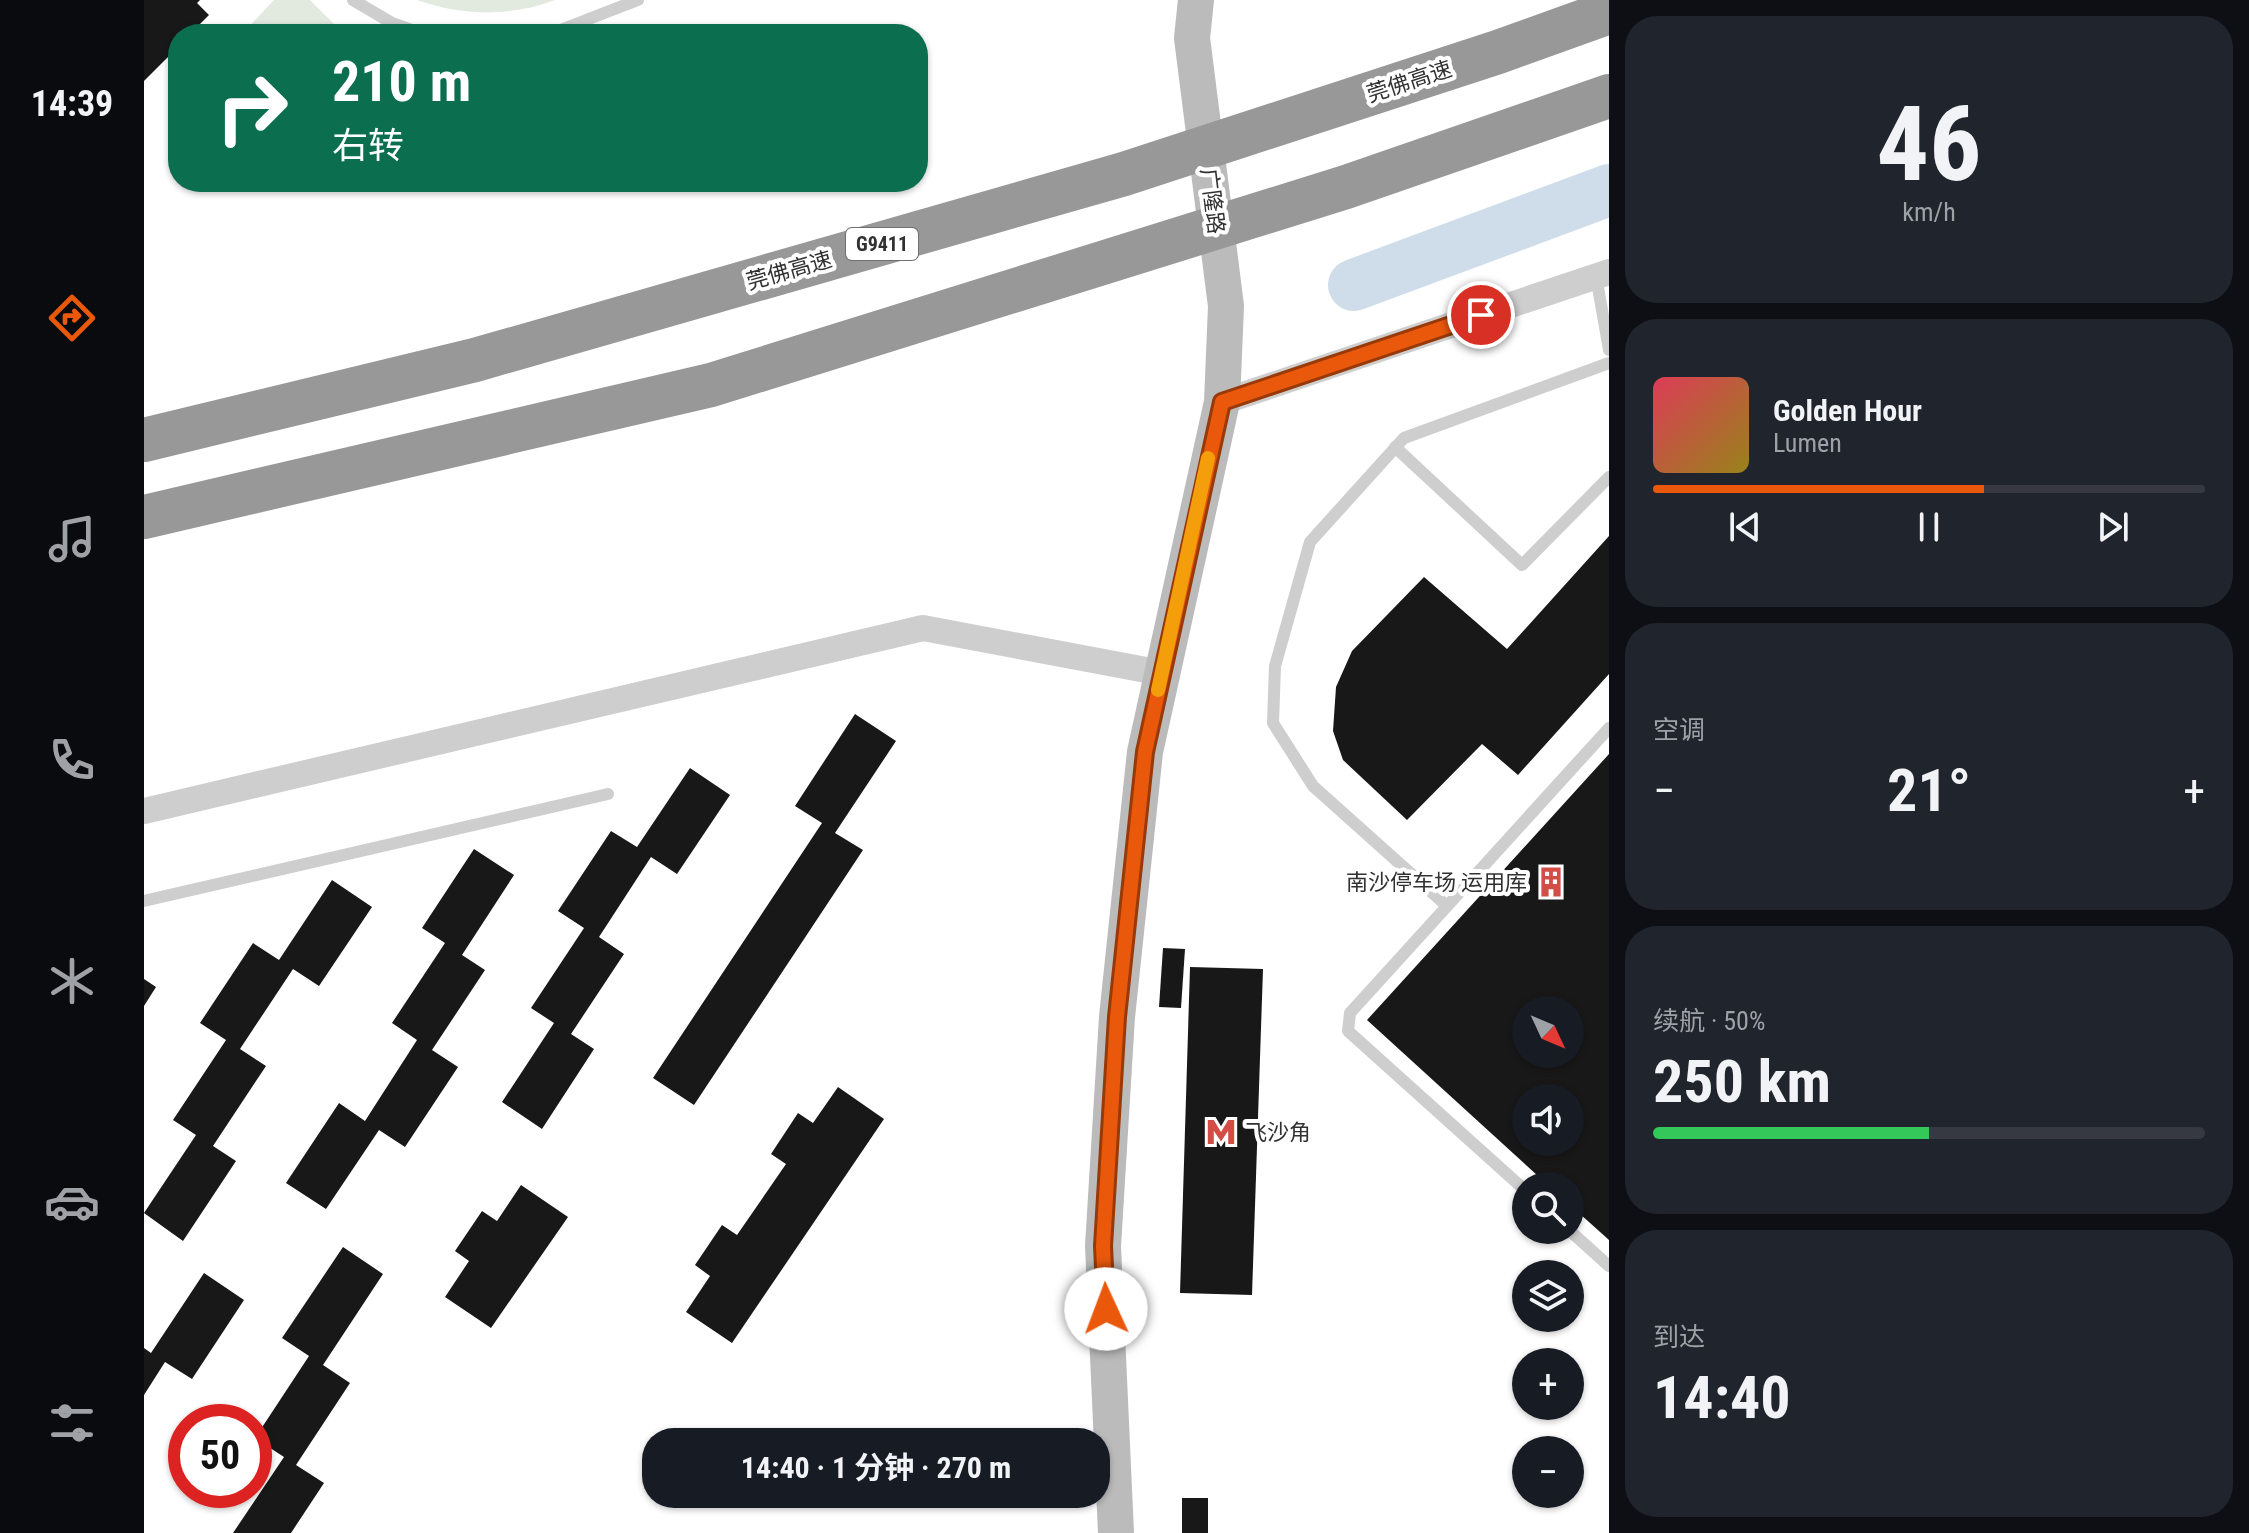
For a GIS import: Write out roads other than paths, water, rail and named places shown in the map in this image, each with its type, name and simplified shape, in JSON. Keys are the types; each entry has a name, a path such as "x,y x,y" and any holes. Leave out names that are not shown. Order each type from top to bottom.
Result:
{"highway":[{"name":"莞佛高速","path":"144,440 475,360 1109,178 1483,57 1609,12"},
{"path":"144,517 711,385 1346,187 1609,96"}],"main road":[{"name":"广隆路","path":"1116,1533 1104,1230 1118,1001 1145,752 1222,402 1226,306 1192,38 1196,0"}],"street":[{"path":"1222,402 1603,274"},
{"path":"144,811 923,628 1162,673"}],"lane":[{"path":"353,0 395,24"},
{"path":"576,24 638,0"},
{"path":"1603,274 1609,350"},
{"path":"1447,906 1313,786 1273,723 1275,666 1310,542 1404,438 1609,363"},
{"path":"1395,447 1522,565 1609,477"},
{"path":"1512,1178 1348,1031 1350,1013 1609,728"},
{"path":"144,901 608,794"},
{"path":"1584,1244 1609,1266"}],"waterway":[{"path":"1354,285 1609,190"}],"place":[{"name":"南沙停车场 运用库","path":"1551,882"},
{"name":"飞沙角","path":"1221,1132"}]}
